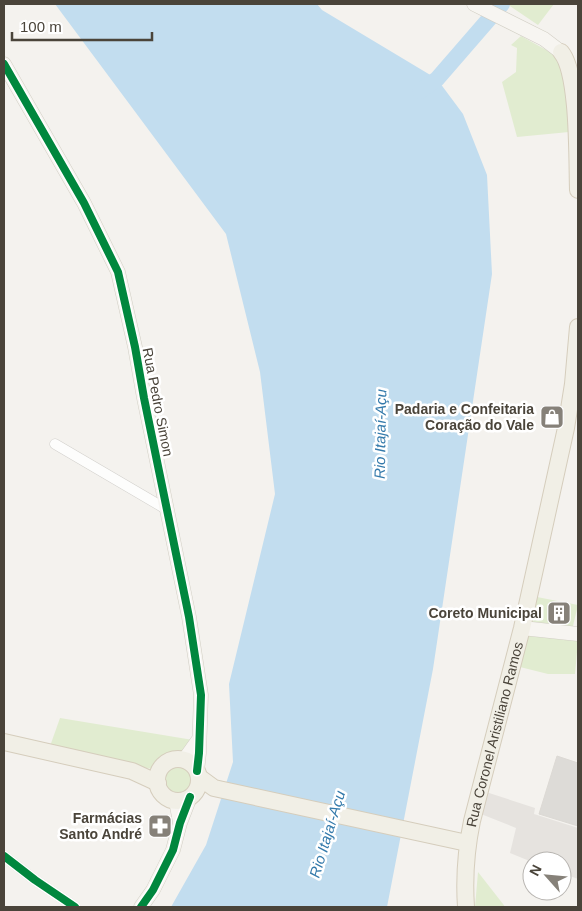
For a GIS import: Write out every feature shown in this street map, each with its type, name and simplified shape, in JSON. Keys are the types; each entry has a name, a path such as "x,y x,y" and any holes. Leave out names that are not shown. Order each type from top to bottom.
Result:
{"main road":[{"path":"571,54 578,190"},
{"name":"Rua Coronel Aristiliano Ramos","path":"466,907 464,882 474,809 522,628 571,429 578,327"},
{"path":"4,742 159,776"},
{"path":"190,783 174,760 164,765 159,776 164,795 190,783 468,844"}],"street":[{"path":"474,4 571,54"},
{"name":"Rua Pedro Simon","path":"4,64 84,203 118,272 135,347 189,617 201,694 199,738 173,850 153,890 141,907"},
{"path":"55,444 166,509"},
{"path":"522,628 578,634"},
{"path":"4,856 75,907"}],"green space":[{"path":"507,4 554,4 538,25"},
{"path":"521,36 557,56 564,70 569,132 517,137 502,82 516,72 517,48 511,45"},
{"path":"537,597 578,605 572,630 531,622"},
{"path":"526,632 578,641 575,674 548,674 520,667"},
{"path":"60,718 193,740 187,757 162,760 152,769 49,749"},
{"path":"178,767 187,771 191,780 187,789 178,793 169,789 165,780 169,771"},
{"path":"478,872 503,904 505,907 475,907"}],"shaded area":[{"path":"486,792 535,808 534,814 578,828 578,879 572,877 572,851 522,851 522,858 510,853 516,828 481,814"}],"water":[{"name":"Rio Itajaí-Açu","path":"55,4 317,4 322,10 437,79 463,114 487,175 492,274 433,669 387,907 171,907 206,845 233,762 229,684 275,494 260,372 226,234"}],"building":[{"name":"Coreto Municipal","path":"561,605 565,609 565,615 560,619 554,617 552,611 555,606"},
{"path":"557,756 578,763 578,826 539,814"}],"waterway":[{"path":"420,91 437,79 502,4"}],"cycle path":[{"path":"4,64 84,203 118,272 135,347 189,617 201,695 197,771"},
{"path":"141,907 153,890 173,850 180,823 190,797"},
{"path":"4,856 75,907"}],"place":[{"name":"Padaria e Confeitaria Coração do Vale","path":"552,417"},
{"name":"Coreto Municipal","path":"559,613"},
{"name":"Farmácias Santo André","path":"160,826"}]}
